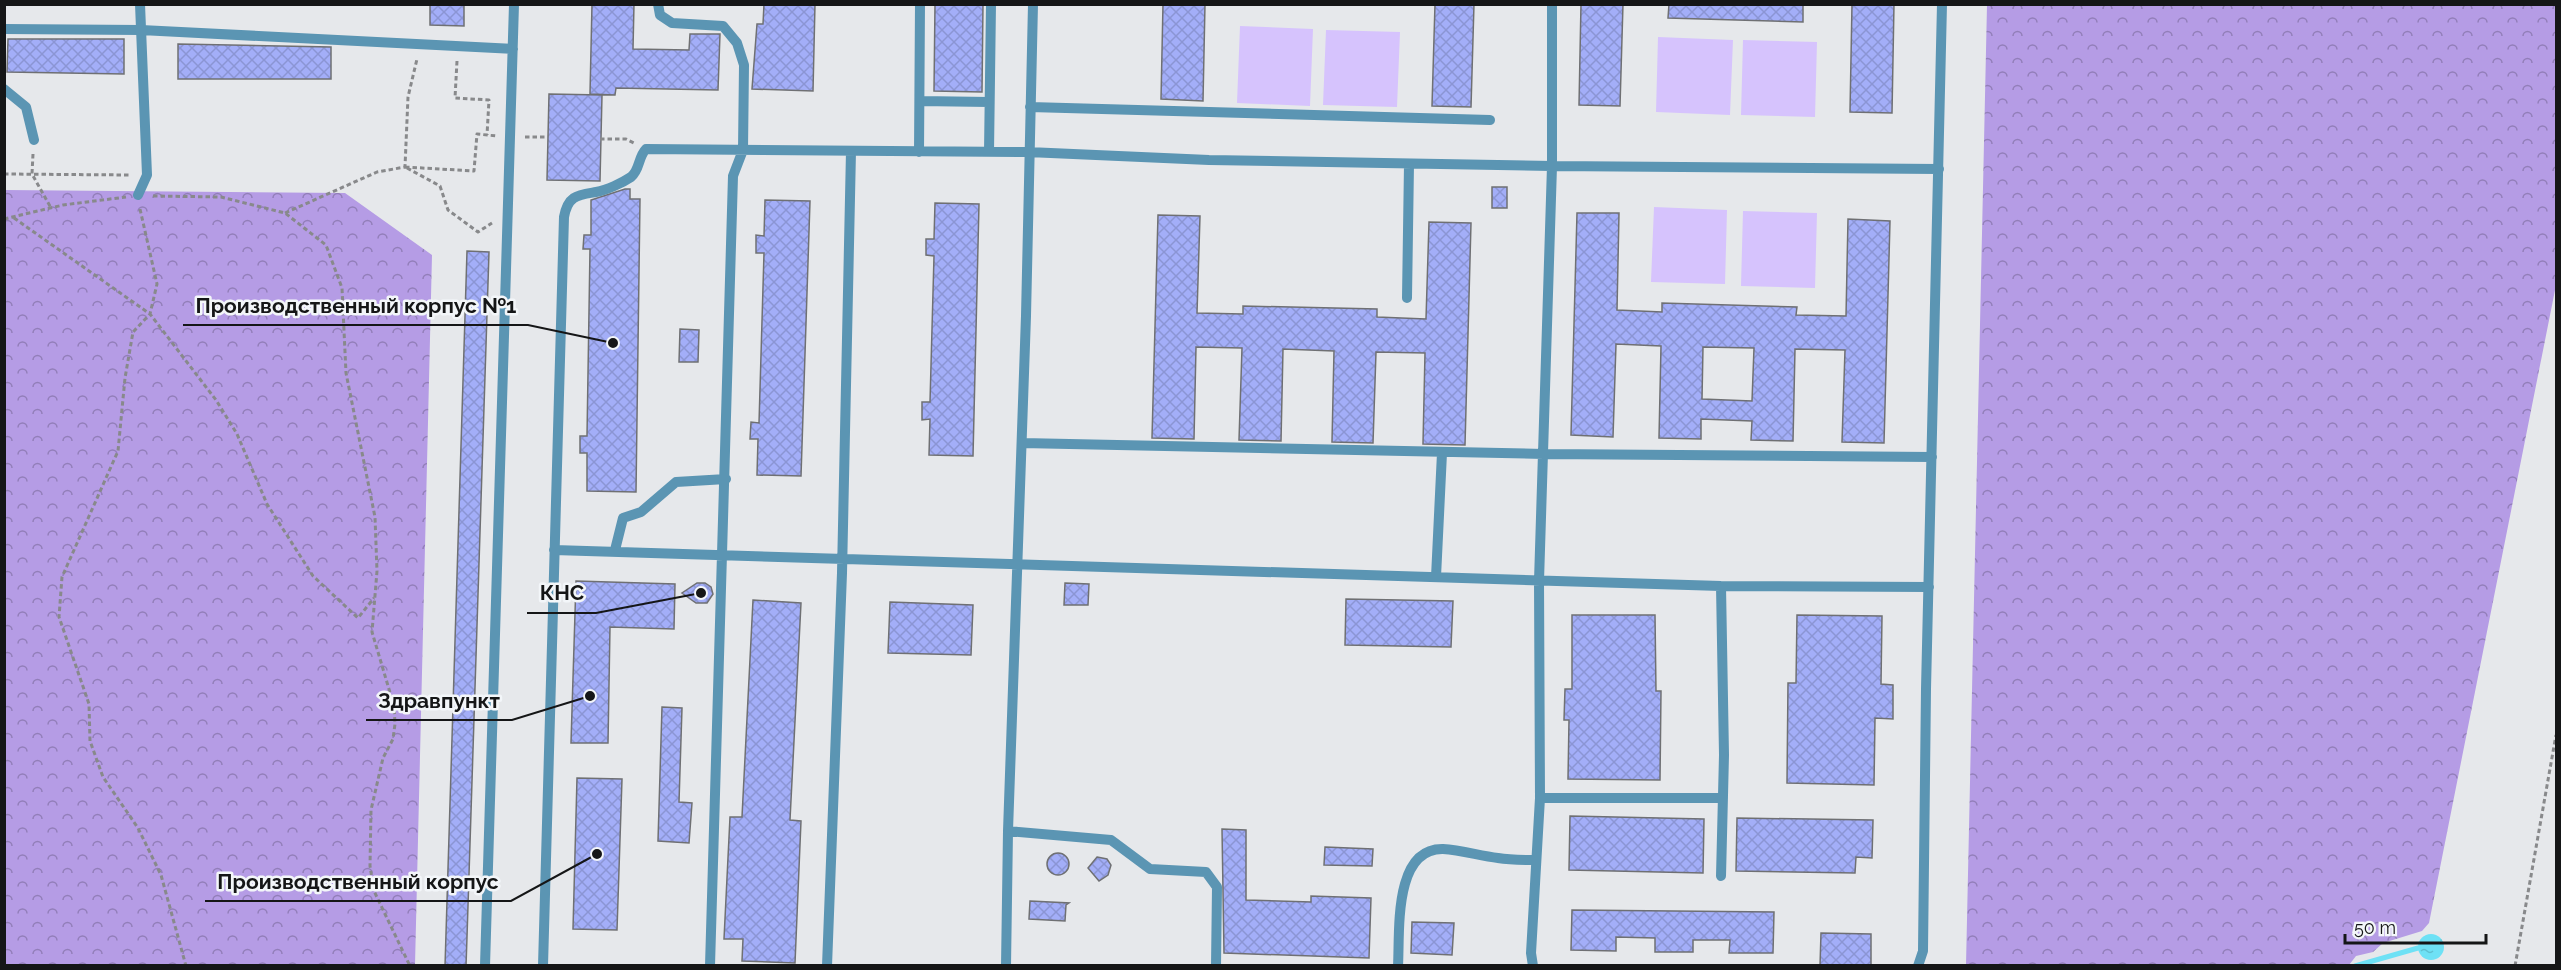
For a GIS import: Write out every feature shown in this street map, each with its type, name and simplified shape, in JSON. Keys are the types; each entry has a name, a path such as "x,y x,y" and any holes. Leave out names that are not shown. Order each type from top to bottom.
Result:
{"lane":[{"path":"138,195 147,175 140,4"},
{"path":"485,966 514,4"},
{"path":"658,4 660,15 672,23 723,27 737,43 744,65 743,150 733,176 726,479 710,966"},
{"path":"919,152 920,4"},
{"path":"989,152 991,4"},
{"path":"1006,966 1008,831 1022,443 1032,4"},
{"path":"1533,966 1531,953 1540,798 1539,581 1552,166 1552,4"},
{"path":"1918,966 1923,951 1942,4"},
{"path":"4,29 141,30 350,39 457,48 513,49"},
{"path":"4,89 26,107 34,140"},
{"path":"920,101 989,102"},
{"path":"1030,107 1490,120"},
{"path":"543,966 566,206 576,195 603,189 632,176 638,169 639,158 646,149 1029,152 1209,160 1409,164 1939,168"},
{"path":"827,966 842,557 851,151"},
{"path":"1407,298 1409,164"},
{"path":"1022,443 1442,453 1932,457"},
{"path":"1436,577 1442,453"},
{"path":"615,550 623,518 640,512 676,482 726,479"},
{"path":"554,550 842,557 1539,581 1929,588"},
{"path":"1721,586 1723,798 1721,876"},
{"path":"1540,798 1723,798"},
{"path":"1008,831 1111,840 1150,868 1206,872 1216,887 1216,966"},
{"path":"1398,966 1403,893 1409,871 1421,856 1441,849 1497,858 1535,860"}],"path":[{"path":"405,167 408,97 420,46"},
{"path":"457,48 455,98 489,100 486,135"},
{"path":"285,213 377,172 405,167 474,171 477,134 548,137"},
{"path":"600,139 626,139 646,149"},
{"path":"34,140 32,174 51,208"},
{"path":"405,167 440,186 448,210 478,232 508,214"},
{"path":"4,174 147,175"},
{"path":"138,195 157,284 150,314 134,332 125,378 118,451 62,577 59,617 89,704 90,741 103,777 138,828 161,875 186,966"},
{"path":"4,219 51,208 138,195 221,197 285,213 326,245 342,288 346,373 375,517 375,597 372,632 394,706 393,739 383,758 371,810 370,866 374,891 410,966"},
{"path":"12,217 150,314 216,400 237,434 267,504 313,576 358,618 375,597"},
{"path":"2515,966 2556,735"}],"shaded area":[{"path":"1240,26 1313,29 1310,106 1237,103"},
{"path":"1326,30 1400,32 1397,107 1323,105"},
{"path":"1658,37 1733,40 1730,115 1656,112"},
{"path":"1743,40 1817,42 1815,117 1741,115"},
{"path":"1654,207 1727,210 1725,284 1651,282"},
{"path":"1743,211 1817,213 1815,288 1741,286"}],"green space":[{"path":"1987,5 2556,5 2556,285 2429,923 2422,931 2383,943 2373,952 2356,956 2349,965 1966,965"},
{"path":"5,190 345,193 432,255 415,965 5,966"}],"water":[{"path":"2431,934 2440,938 2444,947 2440,956 2431,960 2422,956 2418,947 2422,938"}],"building":[{"path":"430,4 464,4 464,26 430,25"},
{"path":"592,4 634,4 633,49 689,50 690,34 720,34 718,90 616,88 615,95 590,94"},
{"path":"764,4 815,4 813,91 752,89 757,24 763,24"},
{"path":"935,4 983,4 982,92 934,91"},
{"path":"1163,4 1205,4 1203,101 1161,99"},
{"path":"1435,4 1474,4 1471,107 1432,106"},
{"path":"1581,4 1623,4 1620,106 1579,105"},
{"path":"1669,4 1803,4 1803,22 1668,18"},
{"path":"1852,4 1894,4 1892,113 1850,112"},
{"path":"8,39 124,39 124,74 7,72"},
{"path":"178,44 331,47 331,79 178,79"},
{"path":"549,94 602,95 600,181 547,180"},
{"path":"1492,187 1507,187 1507,208 1492,208"},
{"path":"630,189 630,199 640,199 636,492 587,491 587,453 580,453 580,436 587,436 590,249 583,249 584,235 591,235 591,200"},
{"path":"765,200 810,201 801,476 757,475 758,439 750,439 751,422 759,423 764,253 756,253 756,235 764,236"},
{"path":"935,203 979,204 973,456 929,455 930,419 922,420 922,402 930,402 934,256 926,255 926,239 934,239"},
{"path":"1577,213 1619,213 1617,310 1662,312 1662,303 1797,307 1796,315 1846,316 1848,219 1890,221 1884,443 1842,442 1845,350 1795,349 1793,441 1751,440 1752,421 1701,419 1701,439 1659,438 1661,346 1616,344 1613,437 1571,435","holes":["1703,347 1754,348 1752,401 1702,399"]},
{"path":"1158,215 1200,216 1197,313 1243,314 1243,306 1377,309 1377,317 1426,319 1429,222 1471,223 1465,445 1423,444 1425,353 1376,352 1373,443 1332,442 1334,351 1283,349 1281,441 1239,440 1242,348 1196,347 1194,439 1152,438"},
{"path":"467,251 489,252 466,966 445,966"},
{"path":"680,329 699,330 698,362 679,362"},
{"path":"576,581 675,584 674,629 610,627 608,743 571,743"},
{"path":"697,583 705,583 711,587 713,594 707,603 696,603 682,593"},
{"path":"1065,583 1089,584 1088,605 1064,605"},
{"path":"1346,599 1453,601 1451,647 1345,645"},
{"path":"753,600 801,603 790,820 801,821 795,963 742,961 743,939 724,939 730,817 742,817"},
{"path":"890,602 973,605 971,655 888,653"},
{"path":"1572,615 1655,615 1656,691 1661,691 1660,780 1568,779 1569,720 1564,720 1565,689 1572,689"},
{"path":"1797,615 1882,616 1881,684 1893,685 1893,719 1875,718 1874,785 1787,783 1788,683 1796,683"},
{"path":"662,707 682,708 679,802 692,803 689,843 658,841"},
{"path":"577,778 622,779 617,930 573,929"},
{"path":"1570,816 1704,819 1703,873 1569,870"},
{"path":"1737,818 1873,820 1872,858 1856,857 1855,873 1736,871"},
{"path":"1222,829 1246,830 1246,900 1311,902 1311,896 1371,898 1369,958 1224,953"},
{"path":"1325,847 1373,849 1372,866 1324,865"},
{"path":"1058,853 1066,856 1069,864 1066,872 1058,875 1050,872 1047,864 1050,856"},
{"path":"1097,857 1107,859 1111,865 1108,875 1099,881 1088,868"},
{"path":"1030,901 1069,903 1066,905 1065,921 1029,919"},
{"path":"1572,910 1774,912 1773,953 1729,953 1730,940 1693,940 1693,952 1655,952 1655,938 1616,937 1616,951 1571,950"},
{"path":"1412,922 1454,923 1452,955 1411,953"},
{"path":"1821,933 1871,934 1871,966 1820,966"}],"waterway":[{"path":"2355,966 2418,948"}],"place":[{"name":"Производственный корпус №1","path":"613,343"},
{"name":"КНС","path":"701,593"},
{"name":"Здравпункт","path":"590,696"},
{"name":"Производственный корпус","path":"597,854"}]}
